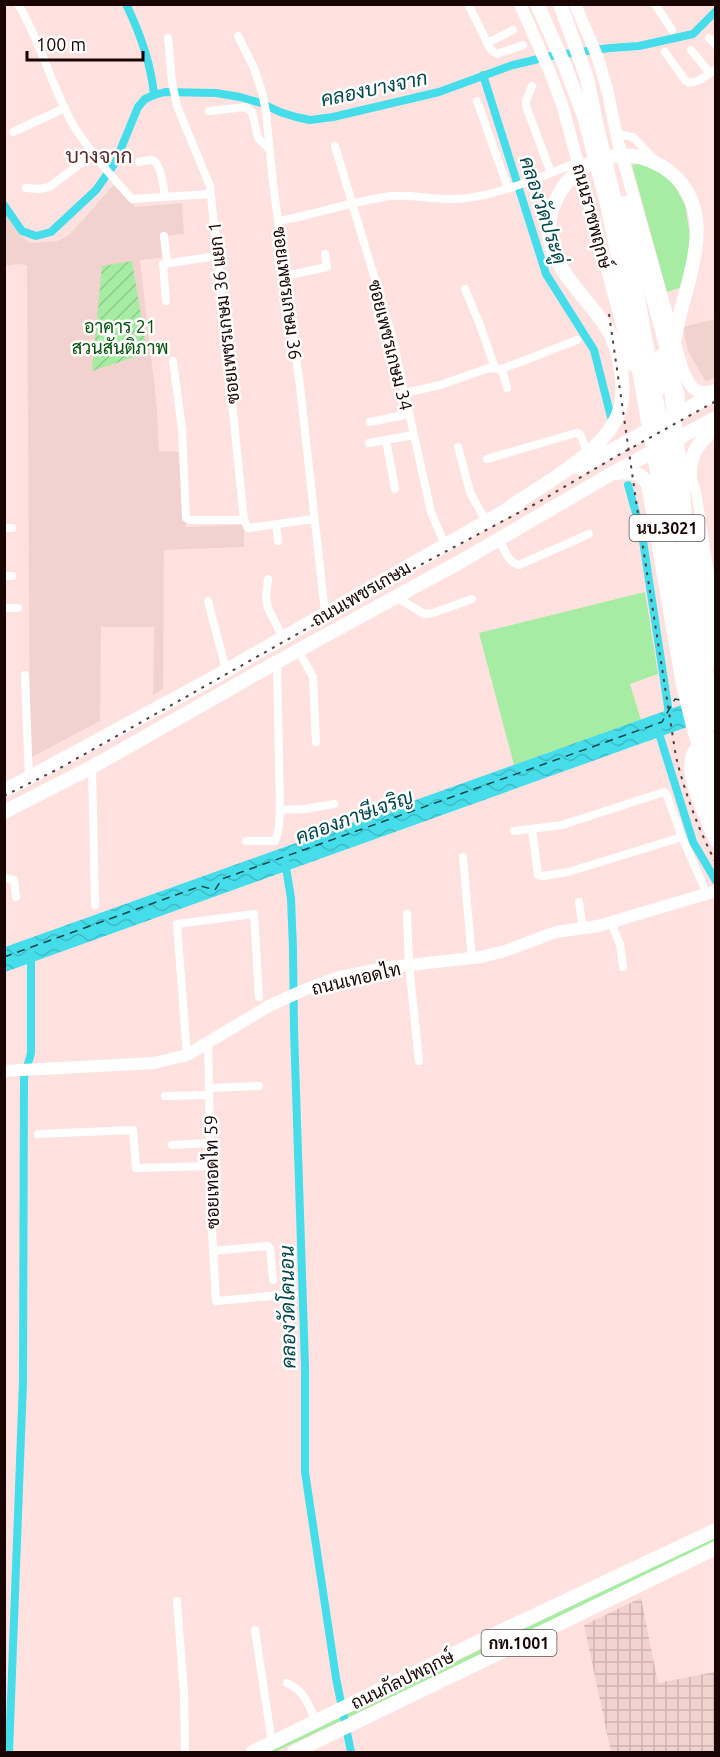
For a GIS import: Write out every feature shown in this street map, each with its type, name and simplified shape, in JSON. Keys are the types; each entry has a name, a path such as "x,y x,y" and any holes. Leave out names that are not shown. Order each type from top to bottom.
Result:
{"main road":[{"name":"ถนนราชพฤกษ์","path":"520,4 562,105 648,431"},
{"name":"ถนนราชพฤกษ์","path":"537,4 554,39 584,116 631,291 695,687 704,728 716,765"},
{"name":"ถนนราชพฤกษ์","path":"560,4 587,78 716,724"},
{"path":"575,4 598,58 608,93 635,237"},
{"path":"587,78 602,116 678,396 677,414 673,424 667,435 648,454"},
{"path":"617,138 682,368 690,386 703,393 716,391"},
{"path":"510,507 588,454 611,428 619,413 623,380 617,352 608,330 558,265 553,252 549,227 552,210 558,196 576,172 601,158 623,155 638,156 652,160 676,178 691,202 698,237 680,316 671,375 672,404 684,496 684,555"},
{"path":"636,380 645,393 651,394 657,392 663,382 657,315"},
{"name":"ถนนเพชรเกษม","path":"4,790 226,670 716,391"},
{"path":"648,431 667,435 685,431 716,418"},
{"name":"ถนนเพชรเกษม","path":"4,812 92,767 500,539 611,474 716,418"},
{"path":"716,426 695,449 690,462 689,479 694,539 716,662"},
{"path":"611,474 627,472 639,475 648,484 684,685 694,730 716,795"},
{"path":"267,647 277,662"},
{"path":"716,738 698,746 692,753 689,764 694,789 716,843"},
{"path":"716,750 700,759 698,767 708,801 716,817"},
{"name":"ถนนเทอดไท","path":"8,1071 175,1060 285,998 339,978 505,951 556,932 613,922 712,892"},
{"path":"636,1567 716,1523"},
{"name":"ถนนกัลปพฤกษ์","path":"253,1752 716,1530"},
{"name":"ถนนกัลปพฤกษ์","path":"294,1752 716,1548"},
{"path":"683,1564 716,1553"}],"street":[{"path":"18,4 33,30 65,108 92,154 132,199 210,194"},
{"path":"468,4 491,50 497,54 524,45"},
{"path":"655,4 672,30"},
{"path":"487,43 513,30"},
{"name":"ซอยเพชรเกษม 36","path":"238,36 254,68 266,112 325,613"},
{"name":"ซอยเพชรเกษม 36 แยก 1","path":"168,38 175,98 180,116 207,178 210,194 244,520"},
{"path":"709,38 716,45"},
{"path":"665,52 689,83 700,80 712,71 691,50"},
{"path":"532,86 526,106 551,173"},
{"path":"477,101 510,187"},
{"path":"210,111 246,107 250,109 258,138 269,148"},
{"path":"13,132 65,108"},
{"path":"617,138 633,137 669,175 690,206 694,246 690,291"},
{"name":"ซอยเพชรเกษม 34","path":"335,146 392,336 431,512 445,545"},
{"path":"26,188 49,187 92,154"},
{"path":"139,162 152,160 156,162 165,197"},
{"path":"279,221 390,196 472,198 525,182 578,162"},
{"path":"164,236 167,263"},
{"path":"285,276 327,267 325,254"},
{"path":"166,301 163,264 217,256"},
{"path":"465,289 507,388"},
{"path":"404,393 440,385 489,368 499,368 577,340"},
{"path":"173,361 182,429 186,518 190,520 244,520 248,528 314,519"},
{"path":"370,422 409,414"},
{"path":"487,459 576,433 580,434 588,454"},
{"path":"369,443 414,435"},
{"path":"386,440 395,489"},
{"path":"458,447 470,492 486,522"},
{"path":"716,619 696,491 689,479 679,472 668,472 660,483 667,502 696,679 700,683 716,683"},
{"path":"645,479 664,494"},
{"path":"276,524 278,541"},
{"path":"500,539 510,560 514,565 519,565 589,534"},
{"path":"268,579 266,598 268,608 282,638"},
{"path":"396,597 424,614 472,599"},
{"path":"208,601 226,670"},
{"path":"4,608 18,608"},
{"path":"298,650 313,677 316,742"},
{"path":"246,841 274,841 277,838 280,810 277,662"},
{"path":"25,675 29,778"},
{"path":"92,767 95,904"},
{"path":"514,831 562,825 664,792 682,837 712,892"},
{"path":"280,810 334,804"},
{"path":"532,829 536,868 538,874 543,876 568,872 682,837"},
{"path":"462,857 472,958"},
{"path":"4,878 14,880 16,897"},
{"path":"579,902 583,928"},
{"path":"187,1055 177,924 254,914 259,997"},
{"path":"407,914 409,965 419,1061"},
{"path":"613,922 620,944 623,967"},
{"name":"ซอยเทอดไท 59","path":"208,1042 216,1301 294,1294"},
{"path":"165,1096 259,1086"},
{"path":"38,1134 133,1130 136,1168 211,1166"},
{"path":"172,1145 210,1143"},
{"path":"213,1251 268,1246 273,1280"},
{"path":"177,1601 184,1693 185,1752"},
{"path":"255,1630 272,1743"},
{"path":"287,1683 303,1693 316,1722"}],"shaded area":[{"path":"114,185 135,207 182,203 184,234 165,236 167,257 140,260 157,408 159,451 184,452 186,527 244,525 244,547 164,550 163,689 153,695 154,627 101,627 100,721 30,758 27,265 5,266 4,212 19,234 30,243 57,241 69,235"},
{"path":"715,319 715,377 706,382 688,351 683,327"},
{"path":"641,1598 658,1683 715,1672 715,1752 611,1752 584,1625"}],"green space":[{"path":"660,159 685,205 692,246 682,287 667,292 632,165"},
{"name":"อาคาร 21 สวนสันติภาพ","path":"132,261 147,353 92,371 102,266"},
{"path":"645,592 658,674 630,684 641,720 514,765 479,633"},
{"path":"715,1537 715,1543 275,1752 268,1752"}],"water":[{"path":"715,693 715,717 5,972 5,947"}],"waterway":[{"path":"126,4 144,48 154,95"},
{"name":"คลองบางจาก","path":"4,205 22,231 36,236 51,232 96,190 115,163 138,107 145,99 165,92 216,93 261,103 280,112 310,120 333,117 439,92 513,65 551,56 639,46 693,34 716,11"},
{"name":"คลองวัดประดู่","path":"483,75 546,274 594,350 611,417"},
{"name":"คลองวัดประดู่","path":"628,485 642,534 670,720"},
{"path":"657,727 693,842 716,881"},
{"name":"คลองวัดโคนอน","path":"285,862 291,898 293,949 305,1366 305,1472 336,1678 351,1752"},
{"path":"9,1752 23,1382 24,1078 31,1053 31,953"}],"ferry route":[{"path":"4,957 201,886 215,890 222,879 662,722 675,699 680,700"}],"railway":[{"path":"609,314 676,757 693,811 716,863"},
{"path":"4,796 60,768 716,401"}],"district":[{"name":"บางจาก","path":"99,155"}],"water label":[{"name":"คลองภาษีเจริญ","path":"354,816"}]}
